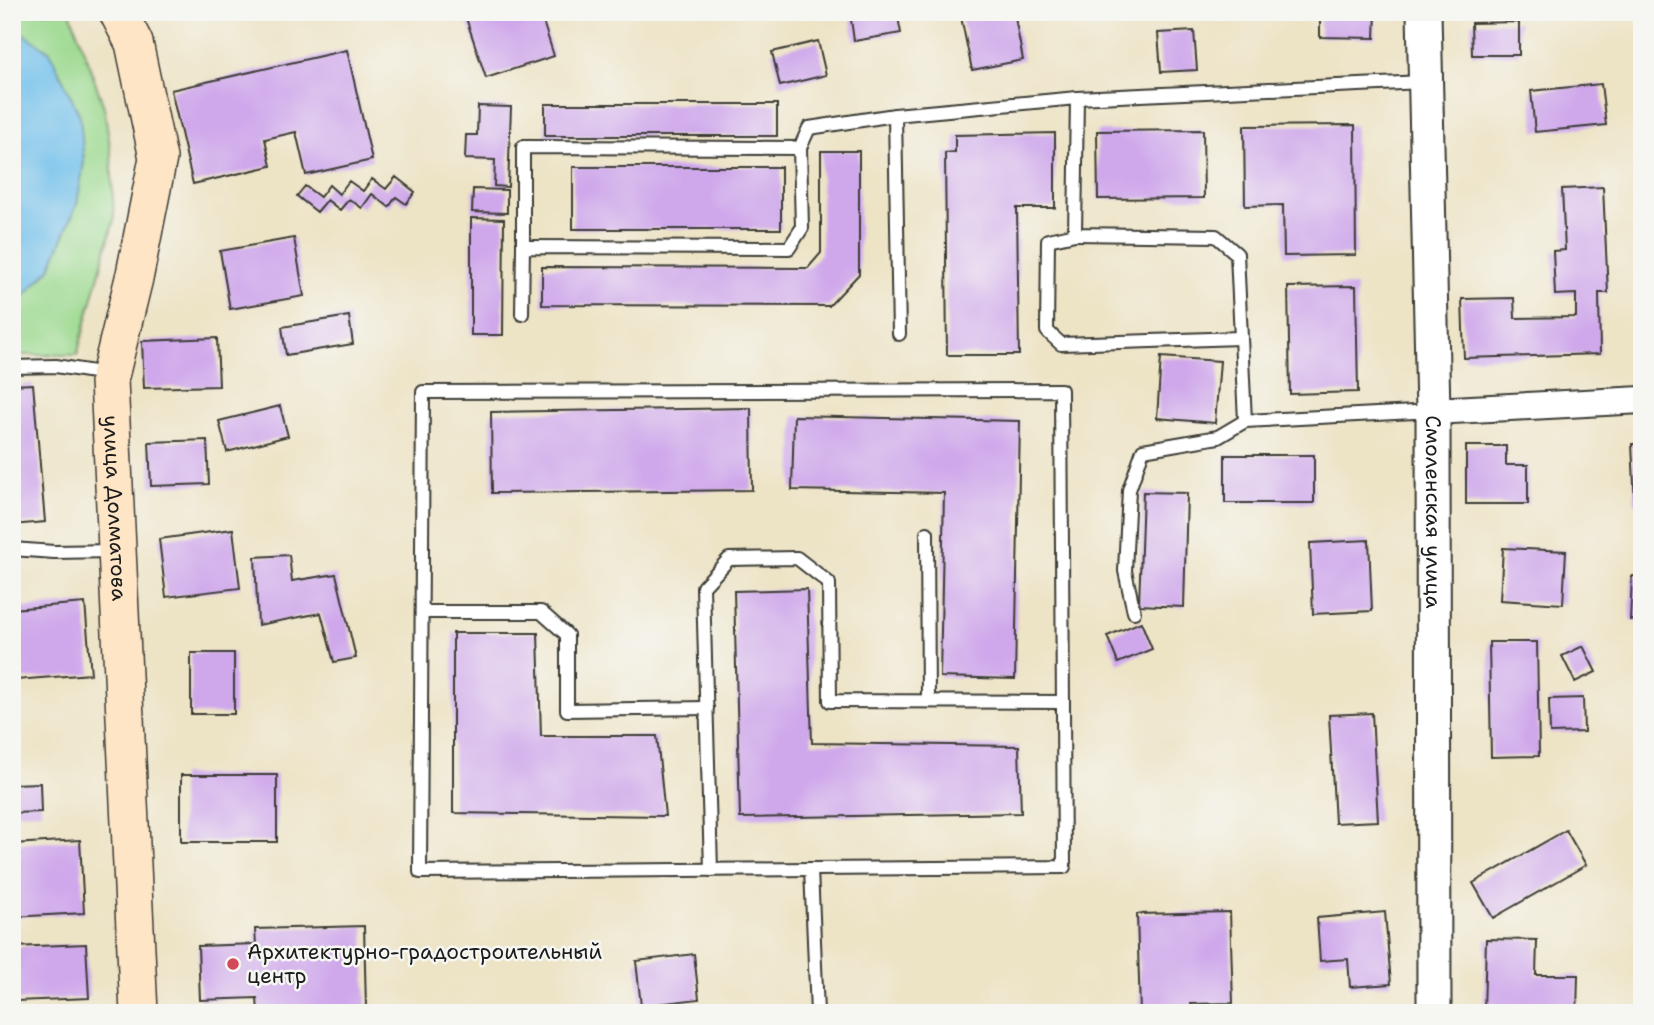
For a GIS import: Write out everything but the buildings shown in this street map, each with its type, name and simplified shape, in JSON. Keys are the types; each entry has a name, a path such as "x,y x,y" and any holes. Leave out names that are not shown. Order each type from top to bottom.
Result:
{"main road":[{"name":"улица Долматова","path":"118,12 134,43 158,158 138,263 111,375 139,1013"}],"street":[{"name":"Смоленская улица","path":"1424,12 1433,411 1434,1013"},
{"path":"1433,411 1642,400"}],"lane":[{"path":"523,247 789,248 802,228 800,148 809,128 895,115 1077,98 1427,82"},
{"path":"1075,234 1077,98"},
{"path":"895,115 899,334"},
{"path":"522,314 523,147 800,148"},
{"path":"1240,338 1061,344 1047,331 1048,240 1075,234 1216,236 1237,254 1245,421"},
{"path":"12,367 56,366 111,375"},
{"path":"1061,390 1063,702 1064,867 420,872 423,392 1061,390"},
{"path":"1134,612 1125,571 1129,489 1143,450 1218,438 1245,421 1433,411"},
{"path":"927,533 928,701"},
{"path":"12,549 54,552 117,551"},
{"path":"711,870 703,587 729,559 797,558 829,583 830,701 1063,702"},
{"path":"422,612 541,612 567,635 567,710 707,708"},
{"path":"811,869 817,1013"}],"green space":[{"path":"12,12 70,12 104,107 111,153 114,220 77,355 12,355"}],"water":[{"path":"12,34 24,34 50,52 80,116 84,162 77,204 50,269 18,302 12,303"}],"place":[{"name":"Архитектурно-градостроительный центр","path":"233,964"}]}
